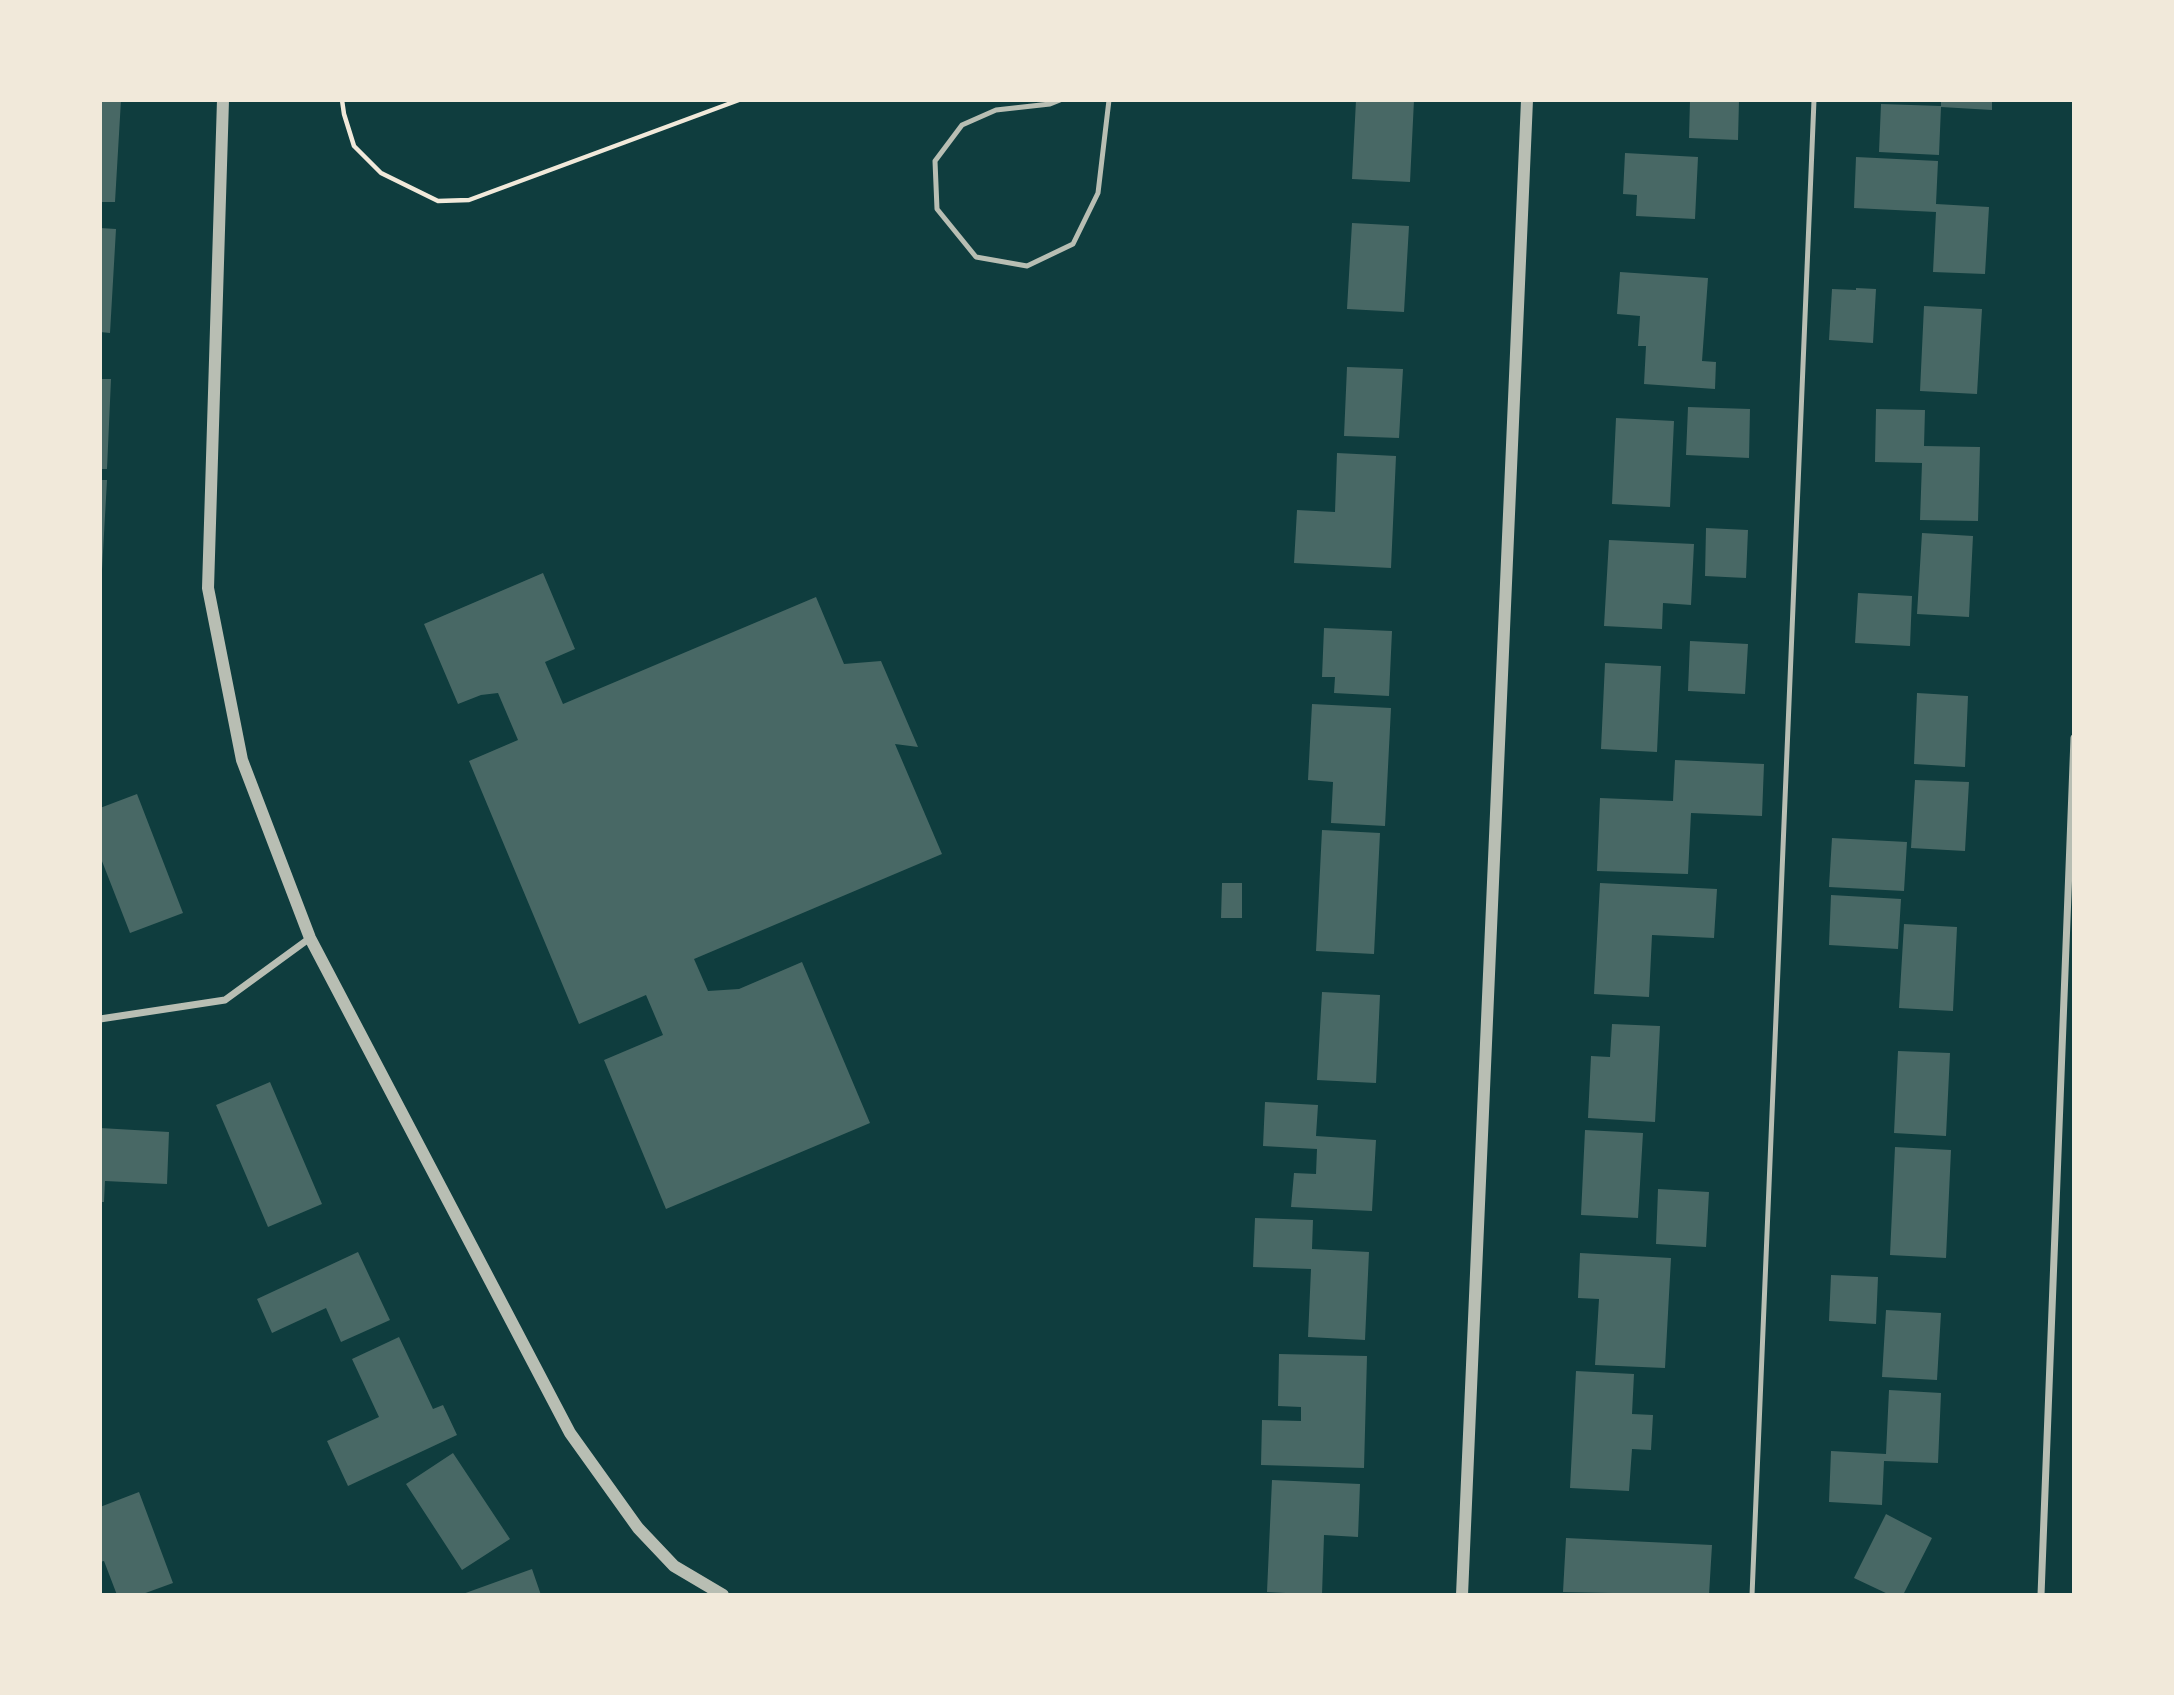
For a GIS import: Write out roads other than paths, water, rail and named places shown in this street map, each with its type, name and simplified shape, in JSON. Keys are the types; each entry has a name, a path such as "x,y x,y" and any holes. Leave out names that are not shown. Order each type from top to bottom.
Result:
{"street":[{"path":"223,100 208,588 242,760 310,937 570,1433 638,1528 674,1566 723,1595"},
{"path":"1462,1595 1527,100"},
{"path":"2041,1595 2074,738"},
{"path":"100,1018 225,1000 310,937"}],"lane":[{"path":"1060,100 1050,104 996,110 962,125 934,161 937,209 976,257 1027,266 1073,244 1098,193 1109,100"},
{"path":"1752,1595 1814,100"}]}
